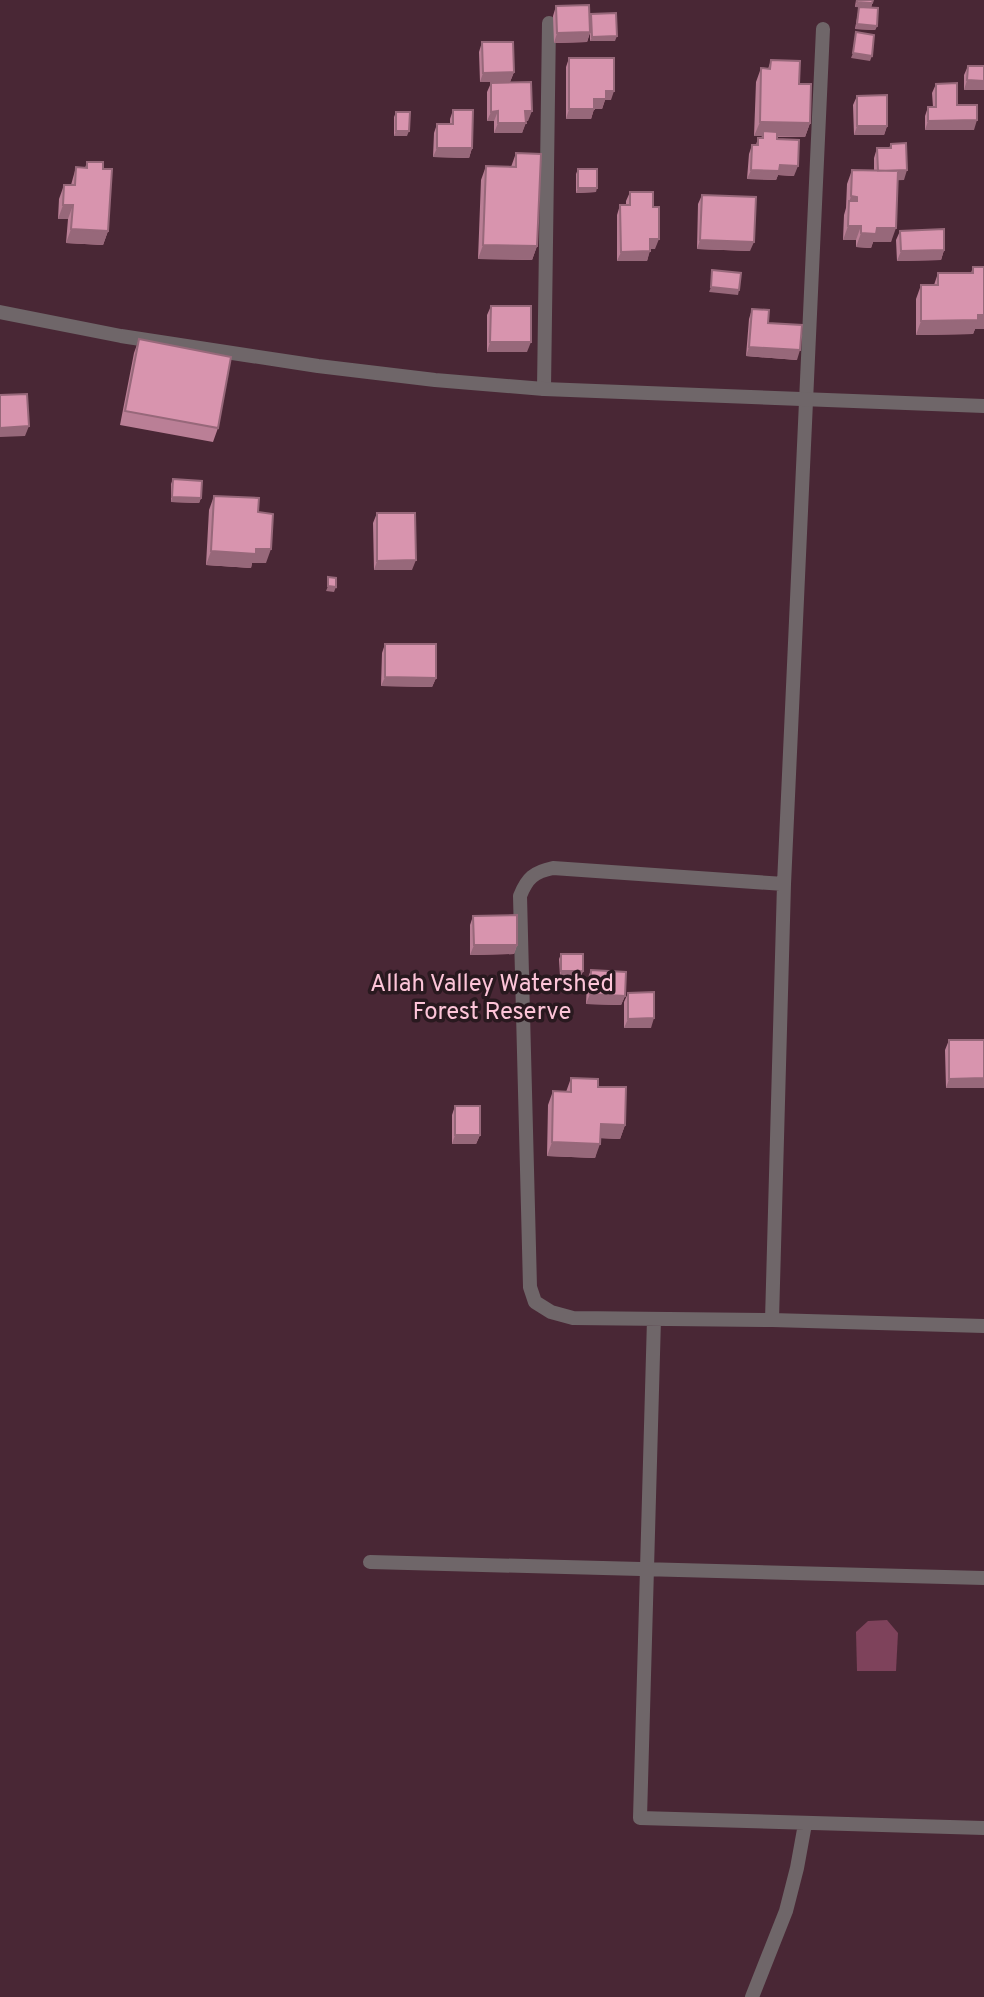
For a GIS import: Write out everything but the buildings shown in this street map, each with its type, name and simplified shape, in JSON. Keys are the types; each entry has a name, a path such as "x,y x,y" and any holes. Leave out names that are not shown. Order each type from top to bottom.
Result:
{"street":[{"path":"544,389 549,23"},
{"path":"772,1320 784,884 823,29"},
{"path":"0,312 121,336 318,366 435,380 544,389 984,406"},
{"path":"784,884 553,868 537,871 525,881 520,896 530,1287 536,1302 551,1312 573,1318 984,1326"},
{"path":"654,1319 640,1818 984,1828"},
{"path":"370,1562 984,1578"},
{"path":"752,1997 786,1911 805,1824"}],"green space":[{"name":"Allah Valley Watershed Forest Reserve","path":"0,0 984,0 984,1997 0,1997"}],"shaded area":[{"path":"887,1620 898,1633 896,1671 857,1671 856,1632 868,1621"}]}
